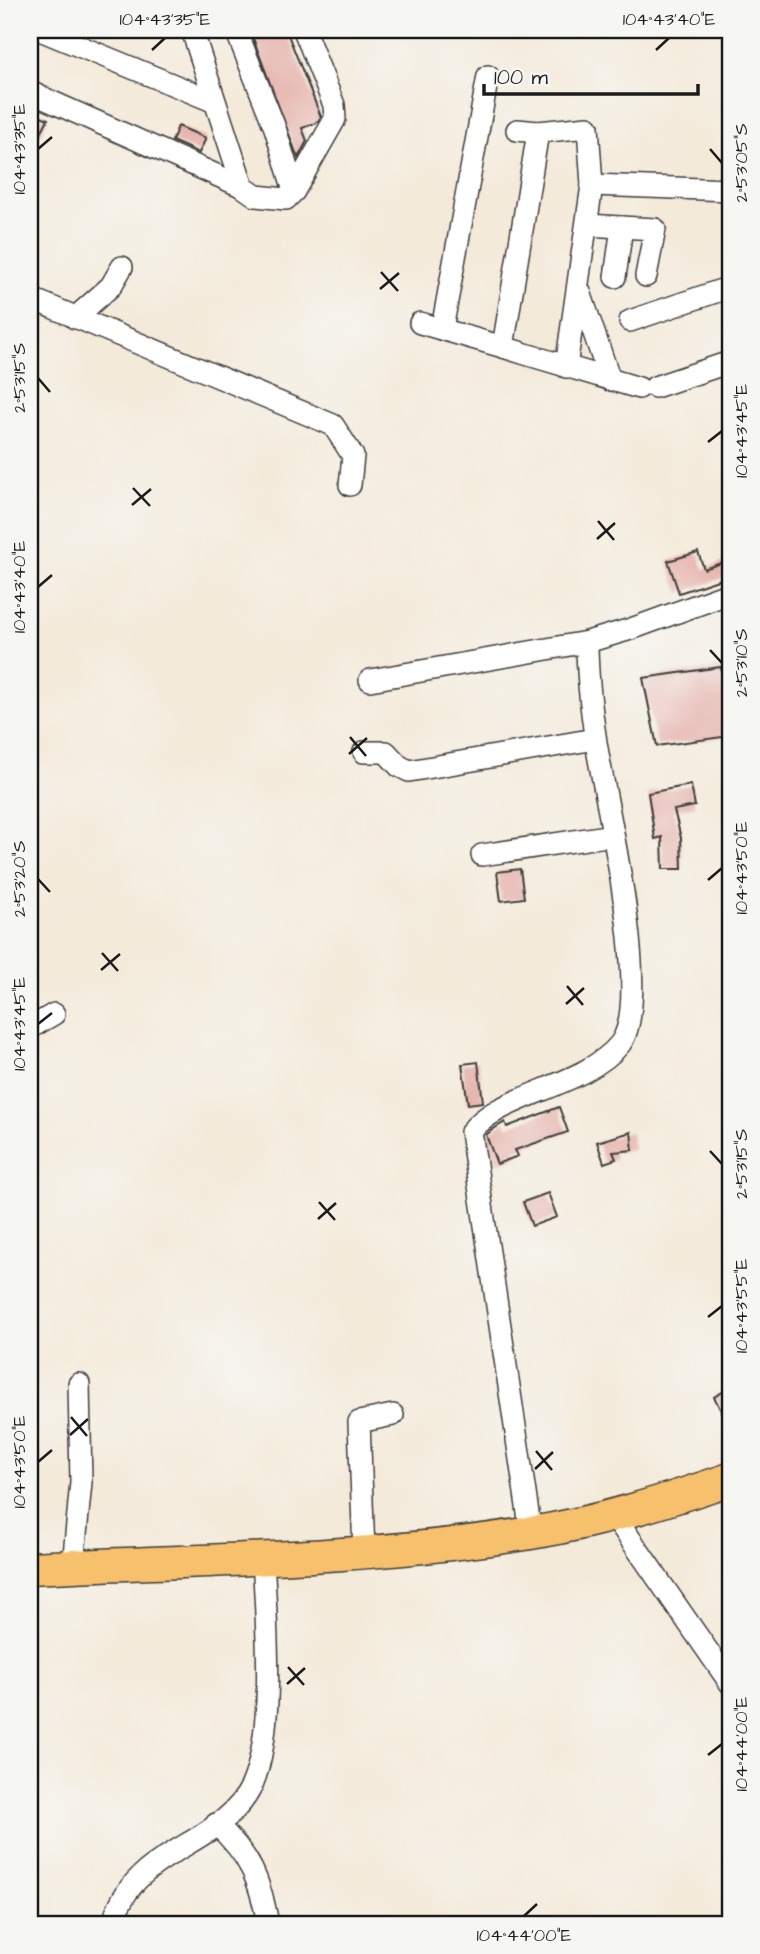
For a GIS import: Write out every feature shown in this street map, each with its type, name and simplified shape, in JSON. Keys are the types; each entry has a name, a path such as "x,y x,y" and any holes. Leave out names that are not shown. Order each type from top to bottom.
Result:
{"highway":[{"path":"30,1568 364,1552 531,1533 613,1514 730,1479"}],"street":[{"path":"40,30 215,102"},
{"path":"192,30 243,187"},
{"path":"236,30 275,128 294,191"},
{"path":"30,92 243,187 256,196 272,200 286,199 294,191 335,118 334,105 304,30"},
{"path":"442,329 488,76"},
{"path":"503,347 528,131 587,127 592,185 566,367"},
{"path":"592,185 730,190"},
{"path":"587,225 655,229 646,276"},
{"path":"615,277 622,227"},
{"path":"75,318 111,286 122,267"},
{"path":"578,286 610,380"},
{"path":"631,321 730,288"},
{"path":"30,299 333,425 353,456 350,485"},
{"path":"420,323 610,380 647,388 730,362"},
{"path":"370,680 587,642 730,593"},
{"path":"531,1533 470,1140 476,1126 487,1117 600,1062 622,1041 628,1028 632,1002 629,935 596,739 587,642"},
{"path":"365,752 386,752 399,766 409,771 596,739"},
{"path":"482,855 612,835"},
{"path":"30,1028 54,1014"},
{"path":"73,1566 81,1482 79,1384"},
{"path":"364,1552 359,1422 393,1415"},
{"path":"613,1514 730,1683"},
{"path":"113,1924 121,1899 140,1876 174,1849 234,1810 251,1786 262,1748 268,1659 263,1557"},
{"path":"216,1824 238,1844 261,1885 268,1924"}],"building":[{"path":"250,30 286,30 321,117 318,122 302,128 307,141 298,158"},
{"path":"30,111 48,119 40,135 30,131"},
{"path":"178,126 206,138 199,153 172,141"},
{"path":"698,552 704,569 730,560 730,576 679,593 668,561"},
{"path":"721,667 730,736 657,746 643,678"},
{"path":"691,785 695,806 674,810 681,838 682,869 663,869 662,837 655,839 648,793"},
{"path":"520,869 524,898 501,901 497,872"},
{"path":"478,1062 483,1102 468,1104 462,1064"},
{"path":"559,1107 568,1132 515,1150 518,1156 497,1164 486,1135 505,1122 507,1127"},
{"path":"631,1132 633,1150 613,1152 616,1159 604,1163 597,1142"},
{"path":"548,1193 557,1217 532,1226 523,1202"},
{"path":"730,1388 730,1428 714,1397"}]}
